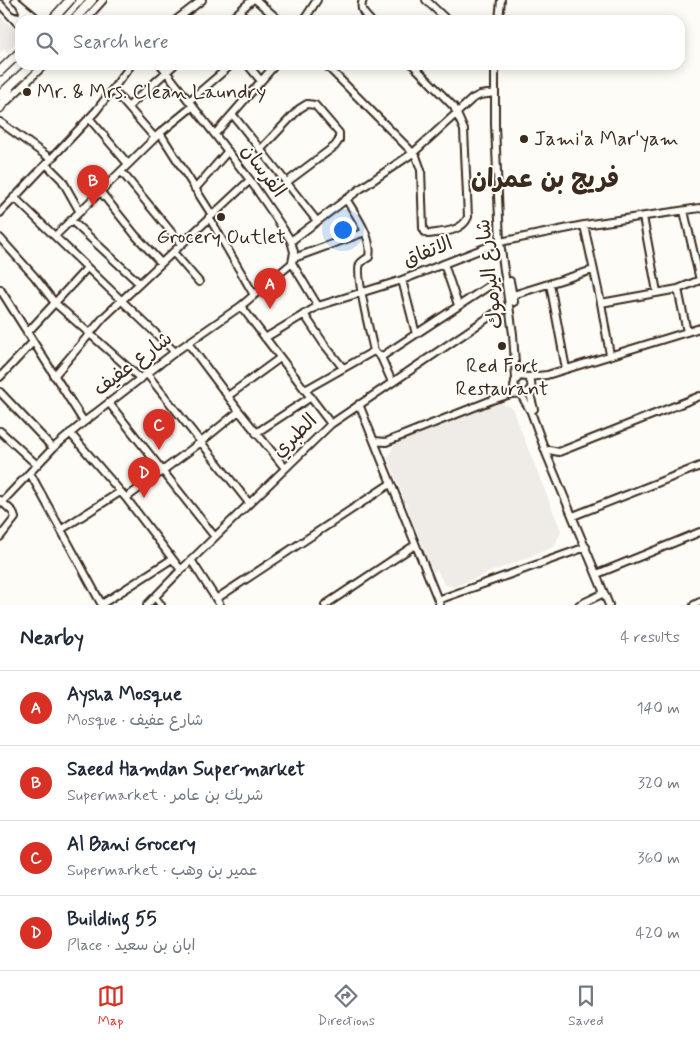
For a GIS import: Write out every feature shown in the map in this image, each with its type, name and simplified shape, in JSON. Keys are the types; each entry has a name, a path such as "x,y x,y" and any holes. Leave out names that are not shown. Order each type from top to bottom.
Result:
{"main road":[{"path":"56,15 70,0"},
{"path":"78,15 92,0"},
{"path":"0,71 15,57"},
{"path":"0,95 27,70"},
{"path":"0,108 9,88"}],"street":[{"path":"89,15 102,0"},
{"path":"182,15 202,0"},
{"path":"236,15 252,0"},
{"path":"256,0 273,15"},
{"path":"308,15 318,0"},
{"path":"363,0 361,5 365,15"},
{"path":"426,0 442,15"},
{"path":"19,1 23,11 22,15"},
{"path":"19,1 34,15"},
{"path":"499,1 499,15"},
{"path":"0,4 15,20"},
{"path":"9,13 15,17"},
{"path":"0,108 39,70"},
{"path":"0,214 90,118 113,90 126,70"},
{"path":"54,236 226,70"},
{"path":"252,70 261,81"},
{"path":"215,134 271,70"},
{"path":"331,70 413,153 418,161 421,170 423,228 428,234 444,232 466,223 468,217 465,134 458,114 452,105 418,70"},
{"name":"شارع اليرموك","path":"495,70 500,242 511,305 516,359 515,381"},
{"path":"128,107 166,71"},
{"name":"الفرسان","path":"166,71 250,180 291,242 293,260 318,306"},
{"path":"113,90 157,136 196,189 254,295"},
{"path":"291,242 346,200 413,153 458,114 470,101 478,96 495,95"},
{"path":"261,149 299,109 307,104 315,105 339,133 339,140 335,146 287,182"},
{"path":"233,115 318,221"},
{"path":"90,118 128,164"},
{"path":"0,123 48,161 69,190 80,212"},
{"path":"196,189 228,151"},
{"path":"121,171 182,244"},
{"path":"54,376 121,300 250,180"},
{"path":"100,191 136,236 161,263"},
{"path":"14,197 175,352"},
{"path":"346,200 365,232 370,253 369,257 362,261 359,268 362,293 374,351 380,357 392,382"},
{"name":"الاتفاق","path":"265,338 318,306 402,280 500,242 584,225 700,208"},
{"path":"600,303 678,289 700,280 684,211"},
{"path":"643,217 657,292"},
{"path":"71,220 139,283"},
{"path":"584,225 610,355"},
{"name":"شارع عفيف","path":"1,501 70,433 175,352 241,306 293,260 365,232"},
{"path":"0,238 55,303 141,379"},
{"path":"173,252 199,282"},
{"path":"444,264 458,305"},
{"path":"27,333 87,268"},
{"name":"الطبري","path":"147,605 331,424 499,311 550,284 593,270"},
{"path":"402,280 416,334"},
{"path":"510,281 511,305"},
{"path":"380,357 495,282"},
{"path":"550,284 566,369"},
{"path":"0,289 84,422"},
{"path":"678,289 687,332"},
{"path":"241,306 331,424"},
{"path":"304,314 324,344 344,368"},
{"path":"494,399 520,376 547,374 566,369 700,328"},
{"path":"1,373 33,342"},
{"path":"188,343 239,412 285,468"},
{"path":"305,390 374,351"},
{"path":"228,396 280,358"},
{"name":"شارع اليرموك","path":"516,359 526,377"},
{"path":"147,374 249,503"},
{"path":"379,452 382,444 386,442 494,399 526,393 547,374"},
{"path":"526,377 530,388 532,405 570,503 573,516"},
{"path":"515,381 515,388 531,412 609,605"},
{"path":"0,392 53,448"},
{"path":"549,450 559,452 700,396"},
{"path":"256,433 311,397"},
{"path":"109,403 214,537"},
{"path":"359,404 439,603 586,547"},
{"path":"126,498 239,412"},
{"path":"0,431 37,465"},
{"path":"70,433 126,498 181,570"},
{"path":"375,441 386,442"},
{"path":"554,461 559,452"},
{"path":"573,516 700,466"},
{"path":"30,473 102,605 172,559"},
{"path":"216,599 390,484"},
{"path":"62,529 120,492"},
{"path":"0,536 15,518 13,512 1,501"},
{"path":"596,574 700,532"},
{"path":"325,605 415,545"},
{"path":"191,560 220,605"},
{"path":"579,605 604,593"},
{"path":"155,597 160,605"},
{"path":"694,605 700,602"}],"shaded area":[{"path":"0,16 15,30 15,43 7,52 4,49 0,53"},
{"path":"496,400 512,408 561,531 554,547 453,587 444,584 437,570 433,572 388,458 396,441"}],"place":[{"name":"Mr. & Mrs. Clean Laundry","path":"27,92"},
{"name":"Jami'a Mar'yam","path":"524,139"},
{"name":"Saeed Hamdan Supermarket","path":"93,206"},
{"name":"Grocery Outlet","path":"221,217"},
{"name":"Aysha Mosque","path":"270,309"},
{"name":"Red Fort Restaurant","path":"502,346"},
{"name":"Al Bani Grocery","path":"159,450"},
{"name":"Building 55","path":"144,498"}],"district":[{"name":"فريج بن عمران","path":"545,180"}]}
